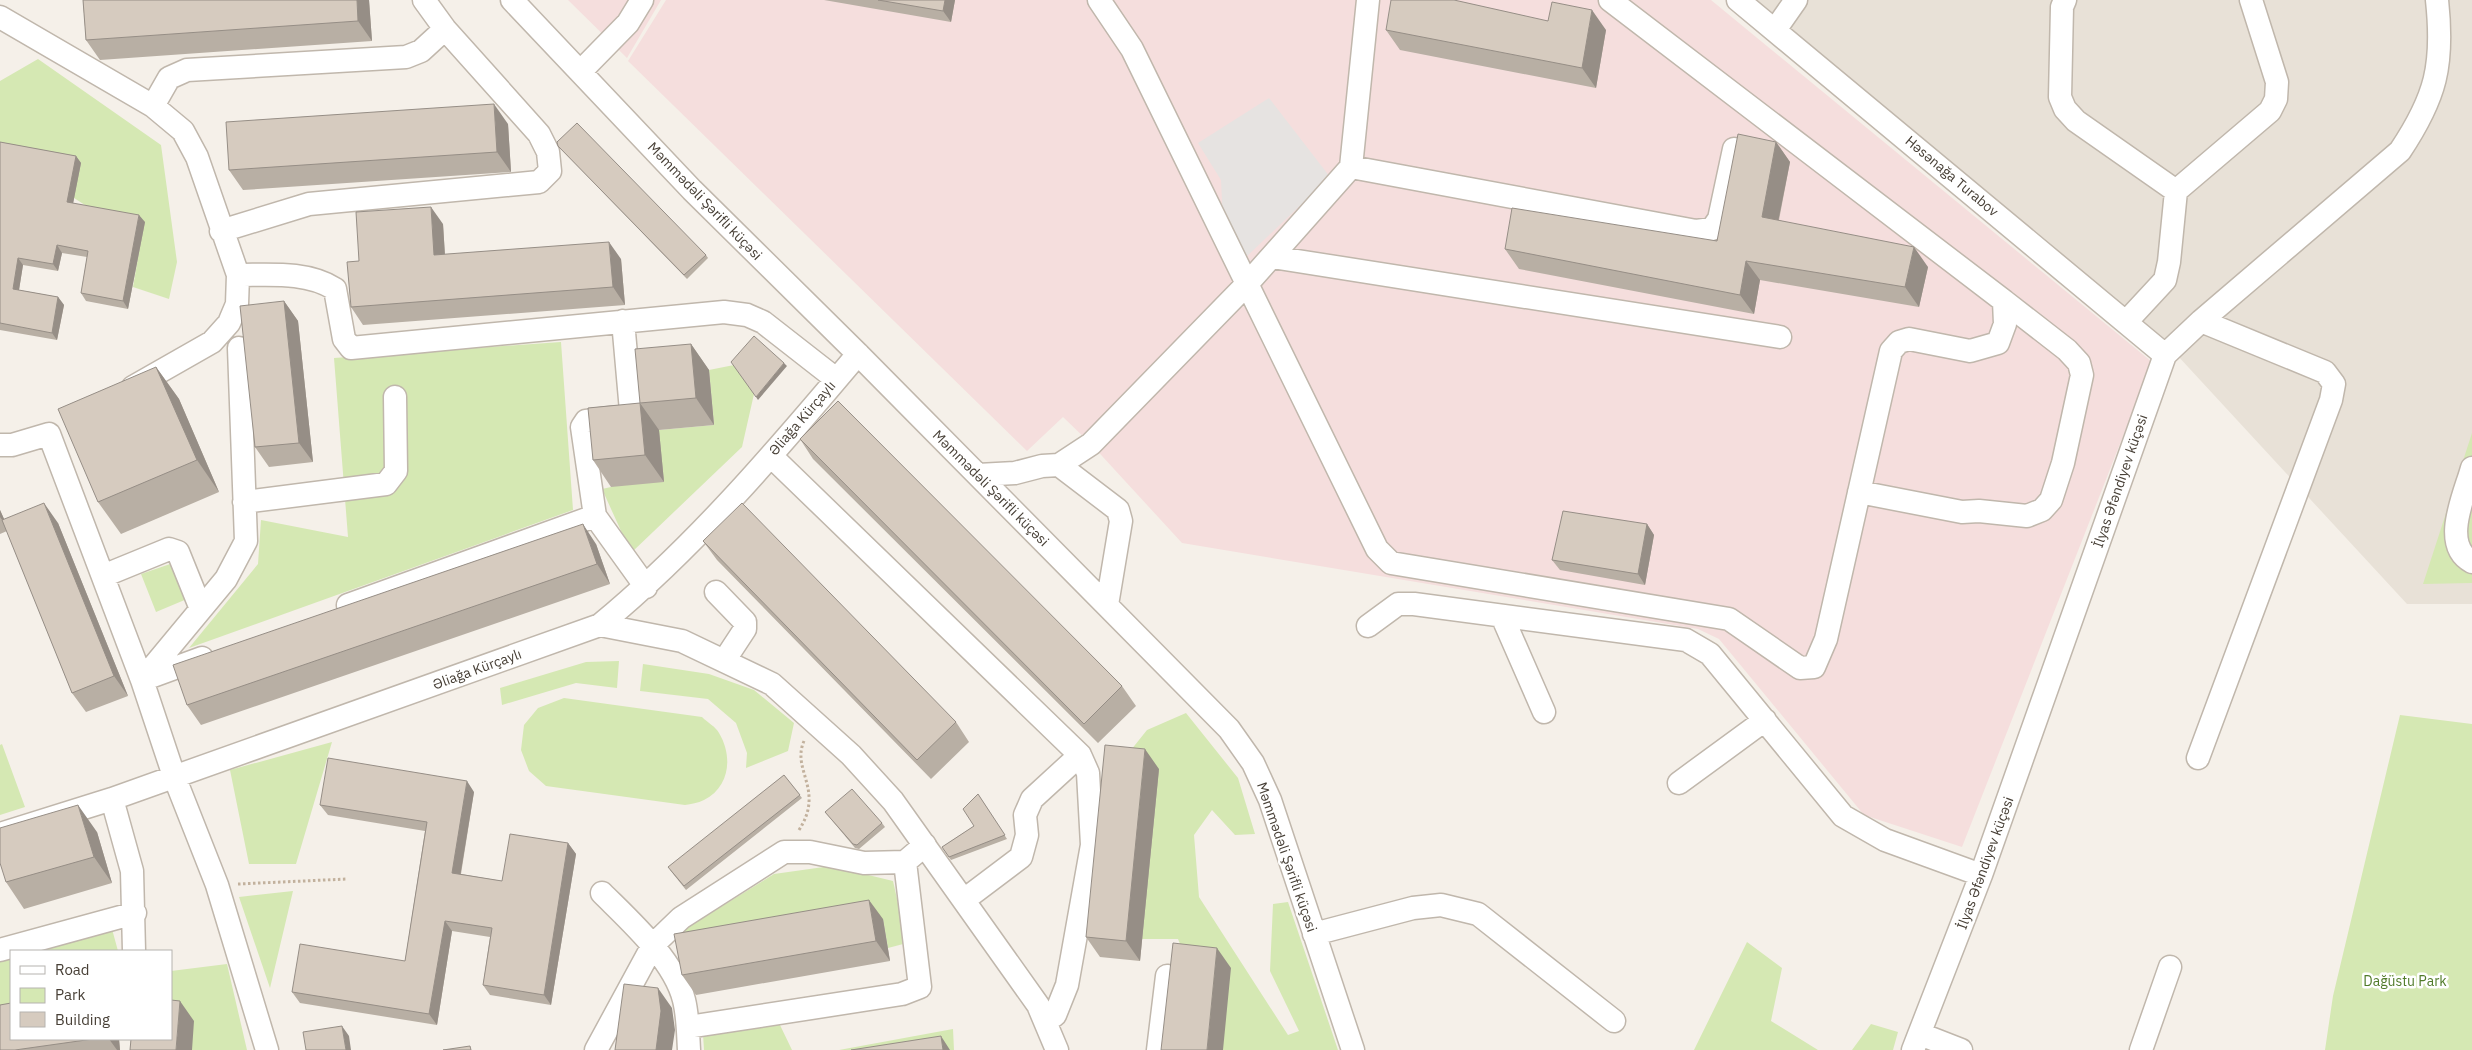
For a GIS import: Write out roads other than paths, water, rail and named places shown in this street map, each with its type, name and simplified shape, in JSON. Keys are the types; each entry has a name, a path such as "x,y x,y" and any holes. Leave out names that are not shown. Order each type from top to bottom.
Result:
{"street":[{"path":"221,232 310,204 539,182 550,171 548,152 540,134 446,29 424,0"},
{"name":"Məmmədəli Şərifli küçəsi","path":"512,0 692,190 858,354 1229,728 1253,763 1270,800 1353,1050"},
{"path":"581,71 628,23 642,0"},
{"path":"1099,0 1132,49 1377,549 1391,563 1729,619 1800,668 1814,667 1826,639 1891,351 1899,342 1909,340 1970,351 1998,342 2005,324 2004,301"},
{"path":"978,475 1015,473 1042,466 1059,466 1091,444 1248,283 1351,167 1368,0"},
{"path":"1610,0 2004,301 2067,350 2079,363 2082,375 2063,463 2051,500 2042,510 2027,516 1979,511 1962,512 1859,492"},
{"name":"Həsənağa Turabov","path":"1738,0 2127,321 2165,355"},
{"path":"1775,30 1796,0"},
{"path":"2065,0 2062,7 2060,97 2064,109 2076,121 2176,190"},
{"path":"2127,321 2165,280 2169,262 2176,190 2270,111 2276,99 2277,82 2251,0"},
{"name":"İlyas Əfəndiyev küçəsi","path":"1916,1042 1981,875 2165,355 2201,321 2400,151 2421,120 2432,91 2438,60 2440,30 2437,0"},
{"path":"0,17 153,106 183,131 197,157 221,232 238,275 237,304 229,323 212,342 118,395"},
{"path":"153,106 170,78 186,70 406,57 421,51 446,29"},
{"path":"1351,167 1696,232 1712,229 1719,219 1734,149"},
{"path":"1272,256 1780,337"},
{"path":"238,275 285,275 323,281 335,289 344,340 351,348 724,312 747,315 763,322 836,379"},
{"path":"623,321 631,411 627,416 586,421 582,427 595,516 646,587"},
{"path":"2198,758 2332,400 2334,384 2325,372 2201,321"},
{"path":"142,680 226,579 246,541 239,348"},
{"name":"Əliağa Kürçaylı","path":"0,834 112,800 174,776 600,626 646,587 771,456 858,354"},
{"path":"244,502 386,484 396,471 395,397"},
{"path":"0,445 12,446 58,429 103,576 142,680 174,776 218,885 267,1050"},
{"path":"771,456 1080,755 1088,773 1092,845 1067,986 1055,1015 1045,1021"},
{"path":"1059,466 1118,510 1121,521 1107,605"},
{"path":"2472,468 2455,533 2457,546 2465,558 2472,562"},
{"path":"327,613 595,516"},
{"path":"103,576 170,548 178,552 201,609"},
{"path":"716,592 745,622 745,629 724,661"},
{"path":"1368,626 1398,604 1414,604 1686,640 1710,654 1843,816 1885,840 1981,875"},
{"path":"1502,616 1544,712"},
{"path":"600,626 682,641 772,684 851,755 887,794 1038,1005 1057,1050"},
{"path":"142,680 225,650"},
{"path":"1679,783 1765,720"},
{"path":"964,900 1021,857 1027,834 1025,816 1032,799 1080,755"},
{"path":"112,800 132,871 135,914 134,950"},
{"path":"596,1050 653,945 681,918 784,852 810,852 864,863 905,862 925,845"},
{"path":"688,1026 902,994 920,988 905,862"},
{"path":"602,892 653,945 668,966 684,998 689,1050"},
{"path":"1314,934 1413,908 1441,905 1478,914 1614,1021"},
{"path":"0,950 135,914"},
{"path":"2141,1050 2170,967"},
{"path":"1158,1050 1166,976"},
{"path":"1916,1042 1961,1050"}],"park label":[{"name":"Dağüstu Park","path":"2405,981"}]}
